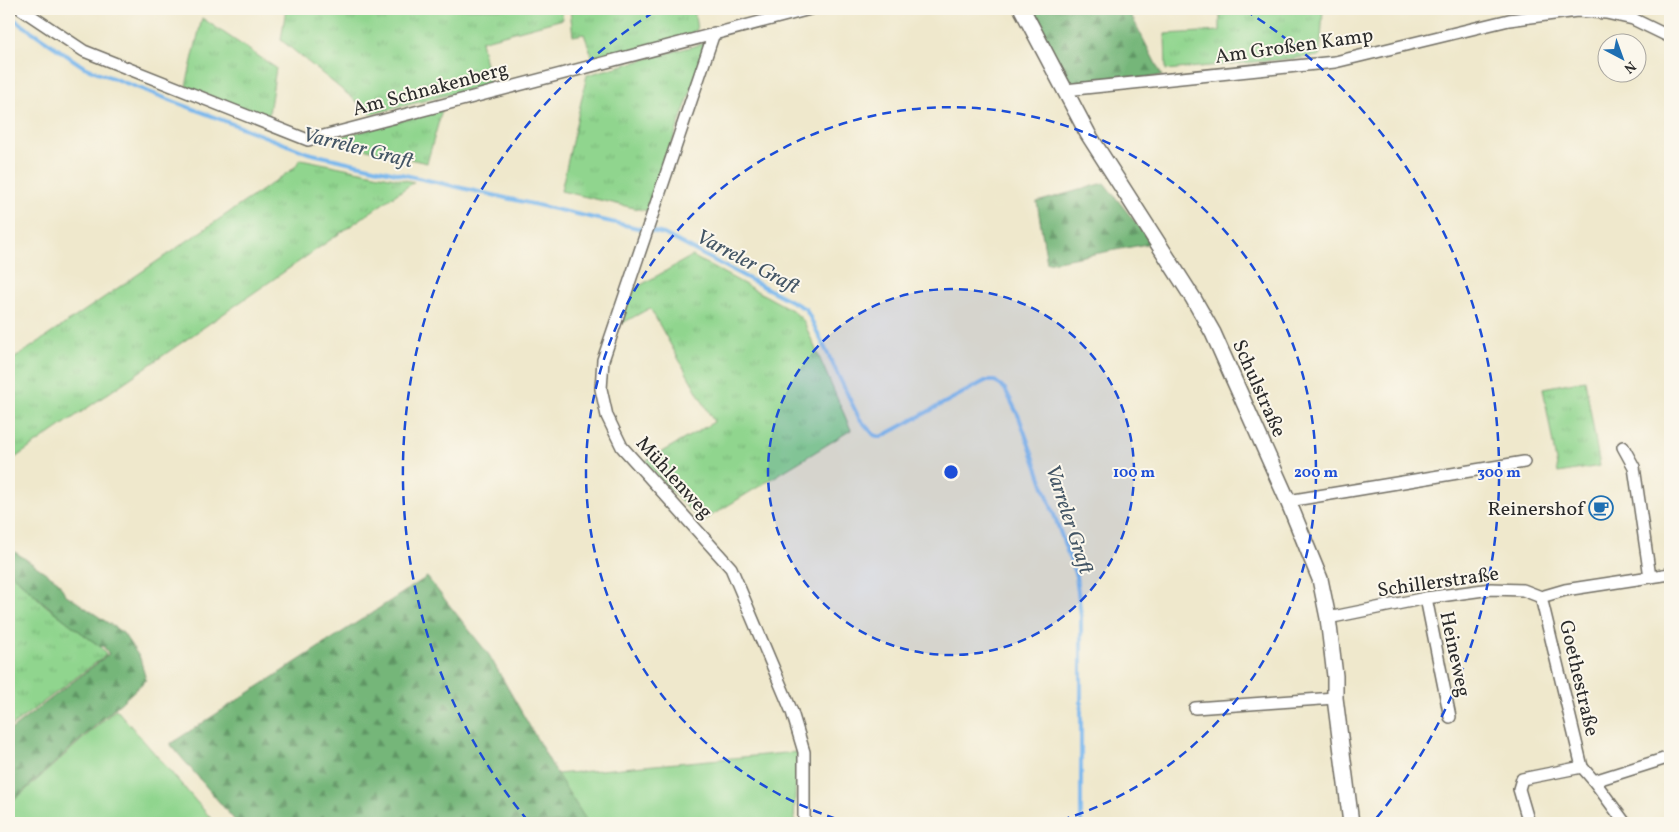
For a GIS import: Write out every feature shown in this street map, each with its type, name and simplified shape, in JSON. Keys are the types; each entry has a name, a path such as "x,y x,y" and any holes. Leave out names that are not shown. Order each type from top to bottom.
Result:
{"street":[{"name":"Am Schnakenberg","path":"21,9 84,51 308,140 810,9"},
{"name":"Schulstraße","path":"1022,9 1088,134 1213,333 1288,500 1320,579 1328,618 1335,676 1335,698 1351,823"},
{"name":"Am Großen Kamp","path":"1065,90 1335,62 1500,22 1577,11 1606,13 1633,20 1670,36"},
{"name":"Mühlenweg","path":"714,33 603,360 601,390 607,416 622,447 731,568 792,712 804,752 804,823"},
{"path":"1623,447 1634,467 1650,577"},
{"path":"1288,500 1524,462"},
{"path":"1541,597 1565,590 1670,574"},
{"name":"Schillerstraße","path":"1328,618 1426,598 1491,589 1523,590 1541,597"},
{"name":"Goethestraße","path":"1541,597 1582,767 1625,823"},
{"name":"Heineweg","path":"1426,598 1450,717"},
{"path":"1195,708 1335,698"},
{"path":"1594,781 1670,757"},
{"name":"Goethestraße","path":"1529,823 1519,789 1522,779 1582,767"}],"green space":[{"path":"286,9 561,9 563,19 481,41 490,84 372,114 281,40"},
{"path":"570,9 694,9 697,30 690,34 594,61 584,34 573,36"},
{"path":"1030,9 1128,9 1162,76 1067,85"},
{"path":"1220,9 1323,9 1320,56 1166,70 1165,34 1220,31"},
{"path":"202,18 276,68 268,120 186,86"},
{"path":"709,42 647,211 561,191 587,75"},
{"path":"442,110 427,163 341,143 340,137"},
{"path":"301,159 414,182 9,462 9,362 293,169"},
{"path":"1104,183 1152,243 1047,263 1037,202"},
{"path":"692,256 792,310 803,320 851,430 701,522 644,462 714,422 650,308 619,325 632,290"},
{"path":"1585,380 1600,466 1558,473 1543,388"},
{"path":"9,548 58,581 65,594 123,633 140,658 146,680 9,804 9,731 109,654 103,646 101,647 65,620 9,571"},
{"path":"9,571 45,605 101,647 106,655 9,728"},
{"path":"427,577 489,655 557,774 588,823 237,823 170,744"},
{"path":"116,709 215,823 9,823 9,805"},
{"path":"797,752 794,823 588,823 557,774"}],"waterway":[{"name":"Varreler Graft","path":"9,16 84,67 308,153 664,234 806,309 859,418 874,435 881,437 985,381 995,381 1005,389 1019,417 1076,576 1081,616 1081,823"}],"place":[{"name":"Reinershof","path":"1601,508"}]}
